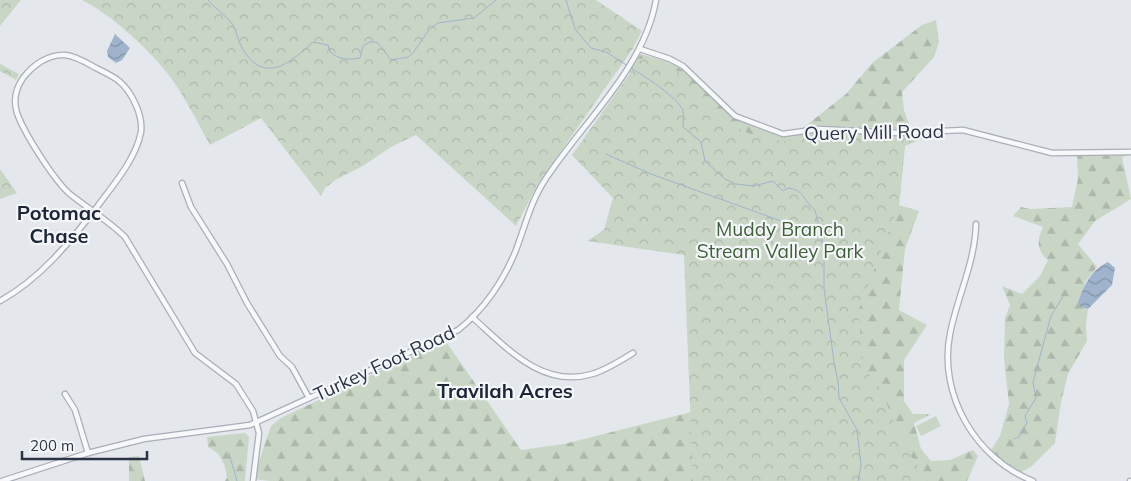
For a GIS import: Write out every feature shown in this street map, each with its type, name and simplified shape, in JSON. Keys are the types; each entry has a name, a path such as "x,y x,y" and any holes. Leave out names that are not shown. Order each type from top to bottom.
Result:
{"street":[{"name":"Turkey Foot Road","path":"2,481 88,453 144,438 250,425 458,330 472,318 505,273 536,194 545,180 640,49 653,19 656,0"},
{"name":"Query Mill Road","path":"640,49 670,59 683,66 720,104 746,121 783,134 814,129 899,133 963,130 1052,153 1131,152"},
{"path":"0,301 44,268 93,211 132,156 141,130 140,118 134,101 119,81 73,57 52,57 40,62 21,80 15,97 17,113 57,180 70,194 93,211 125,237 195,353 236,384 257,421 259,434 253,481"},
{"path":"182,183 191,207 227,264 266,334 280,356 292,367 310,398"},
{"path":"976,224 970,270 950,335 948,360 950,383 960,413 975,437 1002,464 1033,481"},
{"path":"472,318 520,359 551,376 573,378 593,374 633,353"},
{"path":"65,394 75,410 88,453"}],"green space":[{"path":"0,0 21,0 0,26"},
{"path":"82,0 596,0 642,31 632,50 538,184 516,226 416,135 391,147 363,166 337,179 325,188 321,196 261,118 210,145 182,94 163,68 118,24"},
{"name":"Muddy Branch Stream Valley Park","path":"936,20 939,42 934,57 902,92 904,110 912,132 938,130 905,146 899,205 919,211 905,249 899,310 927,325 904,360 904,401 913,414 931,414 914,423 921,449 931,461 950,460 973,450 978,456 967,481 270,481 253,479 271,426 281,418 445,340 521,450 564,444 711,407 688,254 626,213 635,79 628,71 641,54 668,62 681,69 735,118 782,136 794,135 846,94 872,63 922,25"},
{"name":"Muddy Branch Stream Valley Park","path":"644,59 677,71 728,121 743,131 761,138 785,141 825,137 927,137 905,145 899,205 859,309 862,366 880,388 905,447 928,481 693,481 684,255 587,241 604,230 613,198 572,155 638,62"},
{"path":"0,64 19,74 16,80 0,71"},
{"path":"1077,153 1131,154 1122,157 1131,199 1095,221 1078,244 1097,267 1085,282 1081,307 1088,309 1087,341 1068,374 1061,402 1055,443 1032,466 1018,474 989,453 1000,436 1009,404 1004,359 1005,318 1010,305 1002,286 1022,294 1040,276 1048,260 1041,253 1039,245 1043,227 1013,216 1021,207 1030,209 1072,207 1078,179"},
{"path":"0,169 17,193 0,199"},
{"path":"936,416 941,426 921,436 916,426"},
{"path":"245,433 249,437 245,481 225,481 227,478 224,463 217,453 208,447 207,437"},
{"path":"139,456 145,481 129,481 129,457"}],"water":[{"path":"115,34 130,48 122,60 116,63 108,57 107,51"},
{"path":"1108,262 1115,268 1112,285 1088,309 1081,307 1078,302 1092,274"}],"waterway":[{"path":"208,0 233,25 240,43 249,58 258,65 267,68 276,67 295,58 313,42 328,45 330,52 344,59 360,58 363,46 370,42 377,42 391,60 408,57 429,30 438,23 474,18 496,0"},
{"path":"566,0 575,29 591,48 606,52 628,66"},
{"path":"631,68 660,87 680,105 683,111 683,127 701,142 705,161 725,179 736,184 754,186 773,181 783,191 788,188 801,193 815,210 824,248 824,288 839,398 857,430 861,465 858,481"},
{"path":"606,154 651,174 806,230 819,237"},
{"path":"1014,439 1019,437 1027,423 1025,416 1036,398 1033,382 1051,316 1065,293"},
{"path":"229,453 237,481"}],"district":[{"name":"Potomac Chase","path":"59,224"},
{"name":"Travilah Acres","path":"505,391"}]}
